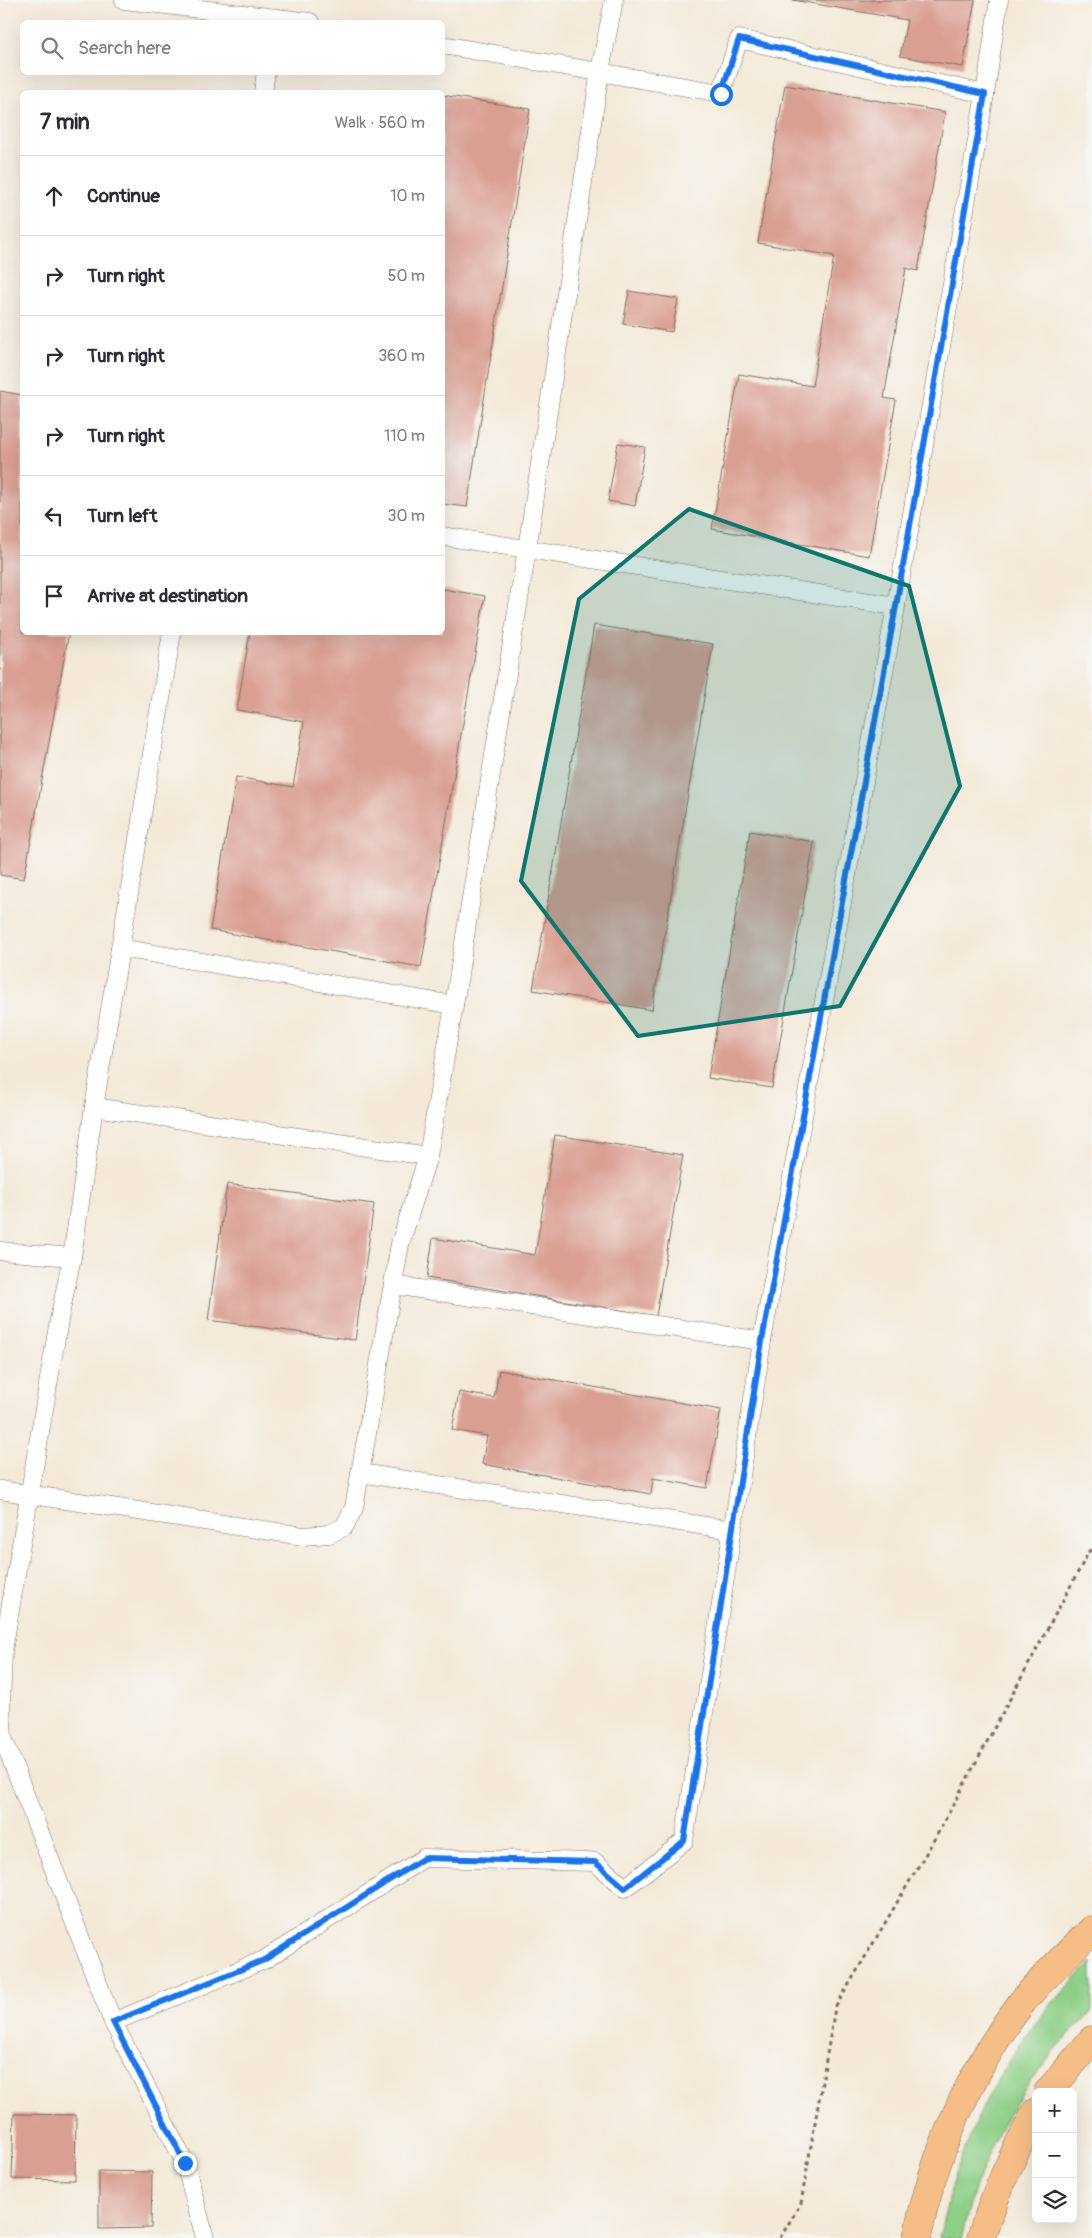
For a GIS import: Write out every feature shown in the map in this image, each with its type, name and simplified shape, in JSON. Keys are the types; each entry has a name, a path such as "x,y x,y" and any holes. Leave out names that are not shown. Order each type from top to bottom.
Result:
{"main road":[{"path":"917,2238 933,2176 949,2133 972,2084 993,2047 1024,2001 1092,1930"},
{"path":"1051,2088 1092,2040"},
{"path":"981,2238 994,2198 1012,2154 1032,2119"}],"lane":[{"path":"124,0 275,20"},
{"path":"0,1490 303,1536 329,1534 344,1527 354,1508 400,1244 428,1156 527,549 600,71 614,0"},
{"path":"113,2022 264,1960 424,1858 595,1862 625,1888 684,1841 762,1341 896,606 985,94 999,0"},
{"path":"445,45 600,71 721,94 739,39 985,94"},
{"path":"263,90 266,75"},
{"path":"445,536 896,606"},
{"path":"172,635 94,1107 72,1257 59,1320 3,1652 1,1706 3,1738 113,2022 185,2163 205,2238"},
{"path":"120,948 454,1005"},
{"path":"94,1107 428,1156"},
{"path":"0,1251 72,1257"},
{"path":"394,1285 762,1341"},
{"path":"360,1474 732,1530"}],"path":[{"path":"780,2238 800,2203 835,2008 938,1833 1092,1546"}],"highlighted area":[{"path":"689,509 909,586 960,786 840,1006 638,1036 521,881 579,599"}],"green space":[{"path":"1092,1962 1092,2012 1059,2045 1016,2102 993,2144 980,2174 961,2238 939,2238 961,2159 976,2122 993,2088 1013,2055 1036,2023 1062,1992"}],"building":[{"path":"793,0 975,0 963,67 900,56 907,20"},
{"path":"785,85 945,112 918,271 906,268 884,398 896,400 869,556 712,529 739,374 812,386 834,256 758,243"},
{"path":"445,95 530,109 467,507 445,504"},
{"path":"629,291 678,299 672,332 623,324"},
{"path":"0,391 20,395 20,635 68,635 24,879 0,875"},
{"path":"618,443 645,447 635,506 608,501"},
{"path":"445,589 485,596 421,967 210,930 236,777 293,787 304,722 237,710 250,635 445,635"},
{"path":"594,625 713,644 652,1010 533,990"},
{"path":"750,831 814,842 772,1088 708,1078"},
{"path":"555,1135 683,1155 656,1316 427,1278 433,1238 535,1255"},
{"path":"227,1184 374,1204 355,1340 208,1320"},
{"path":"499,1370 721,1410 707,1488 653,1478 651,1494 482,1464 487,1436 452,1430 459,1392 494,1398"},
{"path":"14,2114 76,2115 75,2180 12,2179"},
{"path":"99,2171 152,2172 151,2228 99,2229"}],"route":[{"path":"185,2163 113,2022 264,1960 424,1858 595,1862 625,1888 684,1841 762,1341 797,1158 896,606 985,94 739,39 721,94"}]}
